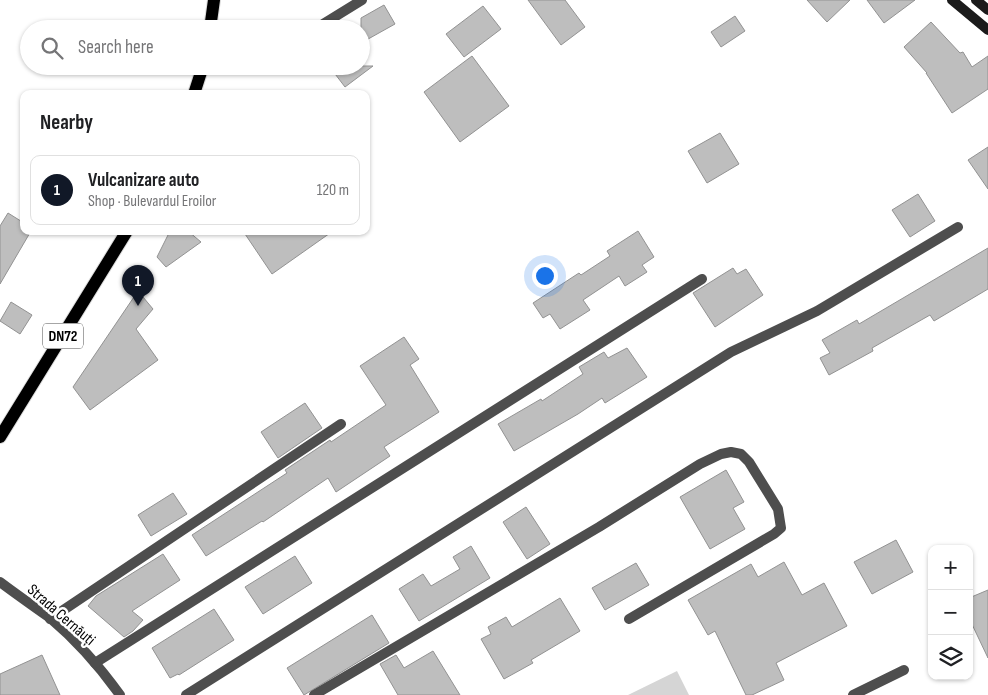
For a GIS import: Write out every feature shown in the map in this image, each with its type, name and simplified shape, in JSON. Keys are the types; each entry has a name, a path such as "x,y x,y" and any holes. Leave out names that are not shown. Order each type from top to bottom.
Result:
{"main road":[{"path":"211,20 214,0"},
{"path":"952,0 988,30"},
{"path":"976,0 988,10"},
{"path":"195,90 200,75"},
{"name":"DN72","path":"0,437 125,235"}],"street":[{"path":"330,20 362,0"},
{"path":"186,695 731,352 817,311 958,227"},
{"path":"94,663 702,279"},
{"path":"50,619 341,424"},
{"path":"314,695 599,527 700,464 720,454 731,452 741,454 749,462 778,509 780,528 774,534 629,619"},
{"name":"Strada Cernăuți","path":"0,582 50,619 70,637 120,695"},
{"path":"852,695 904,670"}],"shaded area":[{"path":"677,671 689,695 628,695"}],"building":[{"path":"528,0 565,0 585,27 561,45"},
{"path":"807,0 850,0 827,22"},
{"path":"867,0 915,0 884,23"},
{"path":"384,5 395,24 370,38 370,20 361,20 361,18"},
{"path":"483,6 501,29 464,57 446,34"},
{"path":"735,16 745,31 721,47 711,32"},
{"path":"931,22 960,53 963,52 972,67 988,56 988,89 952,113 927,73 904,47"},
{"path":"472,56 509,106 460,142 424,92"},
{"path":"336,75 361,75 345,87"},
{"path":"720,133 739,164 707,183 688,151"},
{"path":"988,147 988,189 968,160"},
{"path":"918,194 935,221 910,237 892,210"},
{"path":"8,213 20,220 20,235 29,235 0,284 0,226"},
{"path":"638,231 654,257 642,265 647,272 625,286 619,276 583,300 590,310 560,329 550,314 543,318 533,303 579,273 581,275 610,256 607,251"},
{"path":"168,235 193,235 201,242 166,267 157,257"},
{"path":"246,235 327,235 272,274"},
{"path":"988,248 988,289 934,321 930,315 872,348 873,351 829,375 820,358 830,353 822,340 857,320 859,324"},
{"path":"733,268 737,274 746,269 763,295 715,327 693,293"},
{"path":"138,291 153,309 136,329 158,360 90,410 73,387"},
{"path":"11,302 32,315 20,334 0,321"},
{"path":"404,337 419,359 410,365 439,412 384,447 390,456 336,492 328,478 263,522 206,556 192,535 287,473 285,470 386,405 360,366"},
{"path":"627,348 647,377 605,403 602,398 514,451 498,424 541,399 542,401 583,374 579,367 604,352 608,358"},
{"path":"305,403 322,428 278,458 261,432"},
{"path":"726,470 744,502 733,508 745,529 710,549 680,497"},
{"path":"173,493 187,514 151,536 138,515"},
{"path":"526,507 550,544 527,559 503,522"},
{"path":"896,540 913,572 872,594 854,562"},
{"path":"471,546 490,578 419,621 399,589 423,574 431,586 460,569 453,557"},
{"path":"163,554 180,580 132,611 143,620 133,631 124,637 88,606 96,596"},
{"path":"295,556 312,583 263,614 245,587"},
{"path":"784,562 802,595 824,583 847,626 776,663 784,680 752,695 746,695 715,631 708,635 688,600 751,564 758,577"},
{"path":"636,563 649,585 605,610 592,588"},
{"path":"988,590 988,658 973,626 973,596"},
{"path":"560,598 580,631 531,660 533,663 504,679 481,639 491,634 488,627 506,617 512,627"},
{"path":"214,609 234,640 179,675 170,678 152,648"},
{"path":"372,615 389,643 304,695 287,668"},
{"path":"433,651 460,695 398,695 380,664 396,655 404,668"},
{"path":"42,655 60,695 0,695 0,674"}],"place":[{"name":"Vulcanizare auto","path":"138,306"}]}
